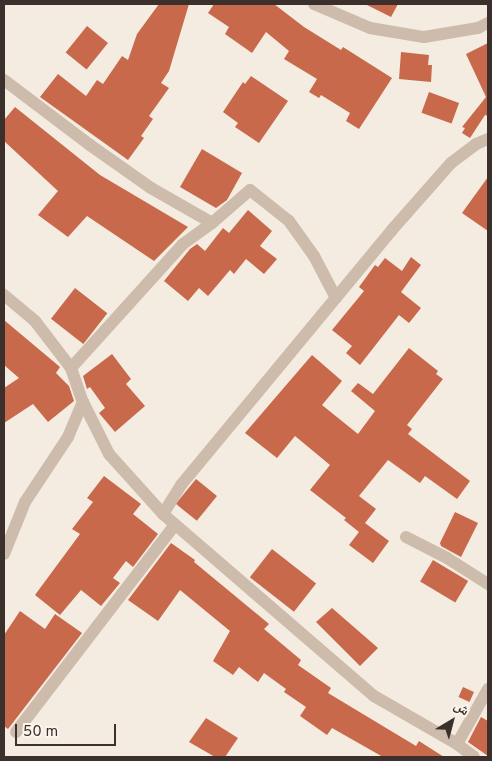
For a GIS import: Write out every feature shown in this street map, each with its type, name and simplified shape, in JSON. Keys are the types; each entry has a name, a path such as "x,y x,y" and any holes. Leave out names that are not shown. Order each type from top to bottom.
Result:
{"street":[{"path":"314,4 370,28 424,37 478,28 488,22"},
{"path":"4,80 151,188 212,222"},
{"path":"163,514 181,484 451,163 476,144 488,139"},
{"path":"72,368 183,244 250,190 289,221 314,256 336,298"},
{"path":"4,295 35,321 72,368 82,402 109,454 163,514 374,696 456,744 474,757"},
{"path":"4,554 25,502 68,437 82,402"},
{"path":"16,732 175,525"},
{"path":"406,537 447,558 488,584"},
{"path":"456,744 488,689"}],"building":[{"path":"159,4 189,4 169,71 161,83 169,88 149,116 153,119 141,136 144,138 128,160 40,97 58,74 86,96 97,80 103,84 122,56 128,60 137,34"},
{"path":"214,4 274,4 304,27 341,50 343,47 392,78 359,129 346,121 350,113 321,95 319,98 309,92 317,79 284,59 289,51 266,32 252,53 225,34 229,27 208,13"},
{"path":"365,4 398,4 391,17"},
{"path":"87,26 108,43 87,69 66,52"},
{"path":"488,43 488,116 485,115 470,138 462,133 465,128 462,127 486,97 466,54"},
{"path":"401,52 429,55 428,65 432,65 431,82 399,79"},
{"path":"251,76 288,101 259,143 235,127 238,123 223,112 243,82 245,84"},
{"path":"429,92 459,103 452,124 421,113"},
{"path":"15,107 100,175 188,227 154,261 87,216 68,237 38,215 58,191 4,141 4,120"},
{"path":"202,149 242,173 227,200 216,208 180,187"},
{"path":"488,177 488,231 462,213"},
{"path":"248,210 272,231 260,246 277,259 264,274 246,259 234,274 230,270 208,296 199,288 188,301 164,281 190,249 197,244 205,251 223,228 229,233"},
{"path":"411,257 421,265 401,292 421,308 409,323 399,315 360,365 346,353 352,346 332,330 364,291 359,287 375,265 378,267 385,258 402,271"},
{"path":"75,288 107,313 83,344 51,319"},
{"path":"4,320 60,367 56,373 69,386 74,401 48,422 33,404 4,423 4,388 19,378 4,365"},
{"path":"409,348 438,371 436,374 443,379 407,425 412,429 408,434 470,481 457,499 425,476 420,483 388,460 359,496 376,509 365,523 389,541 373,563 349,545 359,532 344,520 346,518 310,490 330,465 295,436 277,458 245,433 312,355 342,381 322,405 358,434 375,411 351,391 358,383 373,394"},
{"path":"112,354 131,379 126,384 145,406 115,432 99,413 105,408 90,387 87,389 83,376"},
{"path":"104,476 141,504 133,514 158,534 133,567 126,561 113,578 120,583 101,606 81,590 60,615 35,595 80,534 72,529 93,502 87,498"},
{"path":"196,479 217,496 197,521 176,504"},
{"path":"455,512 478,523 461,557 441,546 440,543"},
{"path":"171,543 195,560 194,562 269,624 264,629 301,660 298,665 331,688 328,693 416,746 419,741 444,757 383,757 332,728 327,735 300,716 306,707 284,692 286,689 264,673 258,682 239,667 233,675 213,661 230,631 180,590 158,621 128,600"},
{"path":"272,549 316,583 294,612 250,577"},
{"path":"433,560 468,581 455,603 420,581"},
{"path":"332,608 378,648 360,666 316,622"},
{"path":"20,611 45,629 55,614 82,633 8,729 4,726 4,635"},
{"path":"463,687 474,692 469,702 459,697"},
{"path":"481,717 488,721 488,756 468,742"},
{"path":"206,718 238,738 225,757 215,757 189,742"}]}
